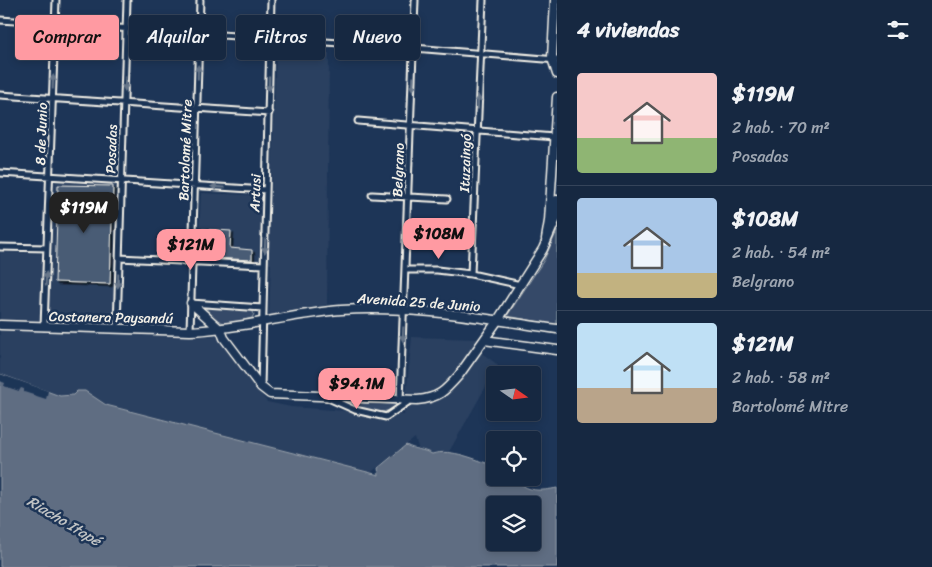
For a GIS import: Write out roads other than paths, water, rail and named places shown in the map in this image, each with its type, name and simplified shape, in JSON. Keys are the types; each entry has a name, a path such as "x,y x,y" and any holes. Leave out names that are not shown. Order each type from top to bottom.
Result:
{"main road":[{"path":"555,0 555,59 557,74"},
{"path":"544,249 555,166 554,137 557,97"},
{"path":"327,397 400,400 433,398 459,375 498,320 544,249 556,219 557,200"},
{"name":"Costanera Paysandú","path":"191,304 221,330 224,338 261,387 270,394 279,396 327,397"},
{"name":"Avenida 25 de Junio","path":"221,330 262,321 340,310 404,311 498,320 557,329"},
{"name":"Costanera Paysandú","path":"0,325 44,328 221,330"},
{"path":"484,340 557,350"}],"street":[{"name":"8 de Junio","path":"55,15 56,0"},
{"name":"Posadas","path":"117,328 127,0"},
{"name":"Bartolomé Mitre","path":"199,15 200,0"},
{"name":"Artusi","path":"271,0 271,15"},
{"name":"Belgrano","path":"415,0 415,15"},
{"name":"Ituzaingó","path":"471,274 478,130 479,54 483,0"},
{"path":"0,20 15,21"},
{"path":"119,29 129,29"},
{"path":"420,49 555,59"},
{"name":"8 de Junio","path":"44,328 54,60"},
{"name":"Bartolomé Mitre","path":"190,331 198,60"},
{"name":"Artusi","path":"261,387 270,60"},
{"name":"Belgrano","path":"400,400 414,60"},
{"path":"0,95 269,113"},
{"path":"358,121 554,137"},
{"path":"0,173 266,190"},
{"path":"372,195 447,199"},
{"path":"0,247 47,248"},
{"path":"119,258 264,265"},
{"path":"406,270 437,270 471,274 521,285"},
{"path":"191,304 263,308"},
{"path":"327,397 355,410 386,417 411,400"}],"water":[{"name":"Riacho Itapé","path":"0,374 60,396 73,395 77,391 85,391 106,405 379,475 378,468 406,445 432,454 448,452 486,463 486,486 524,486 534,490 557,488 557,567 0,567"}]}
